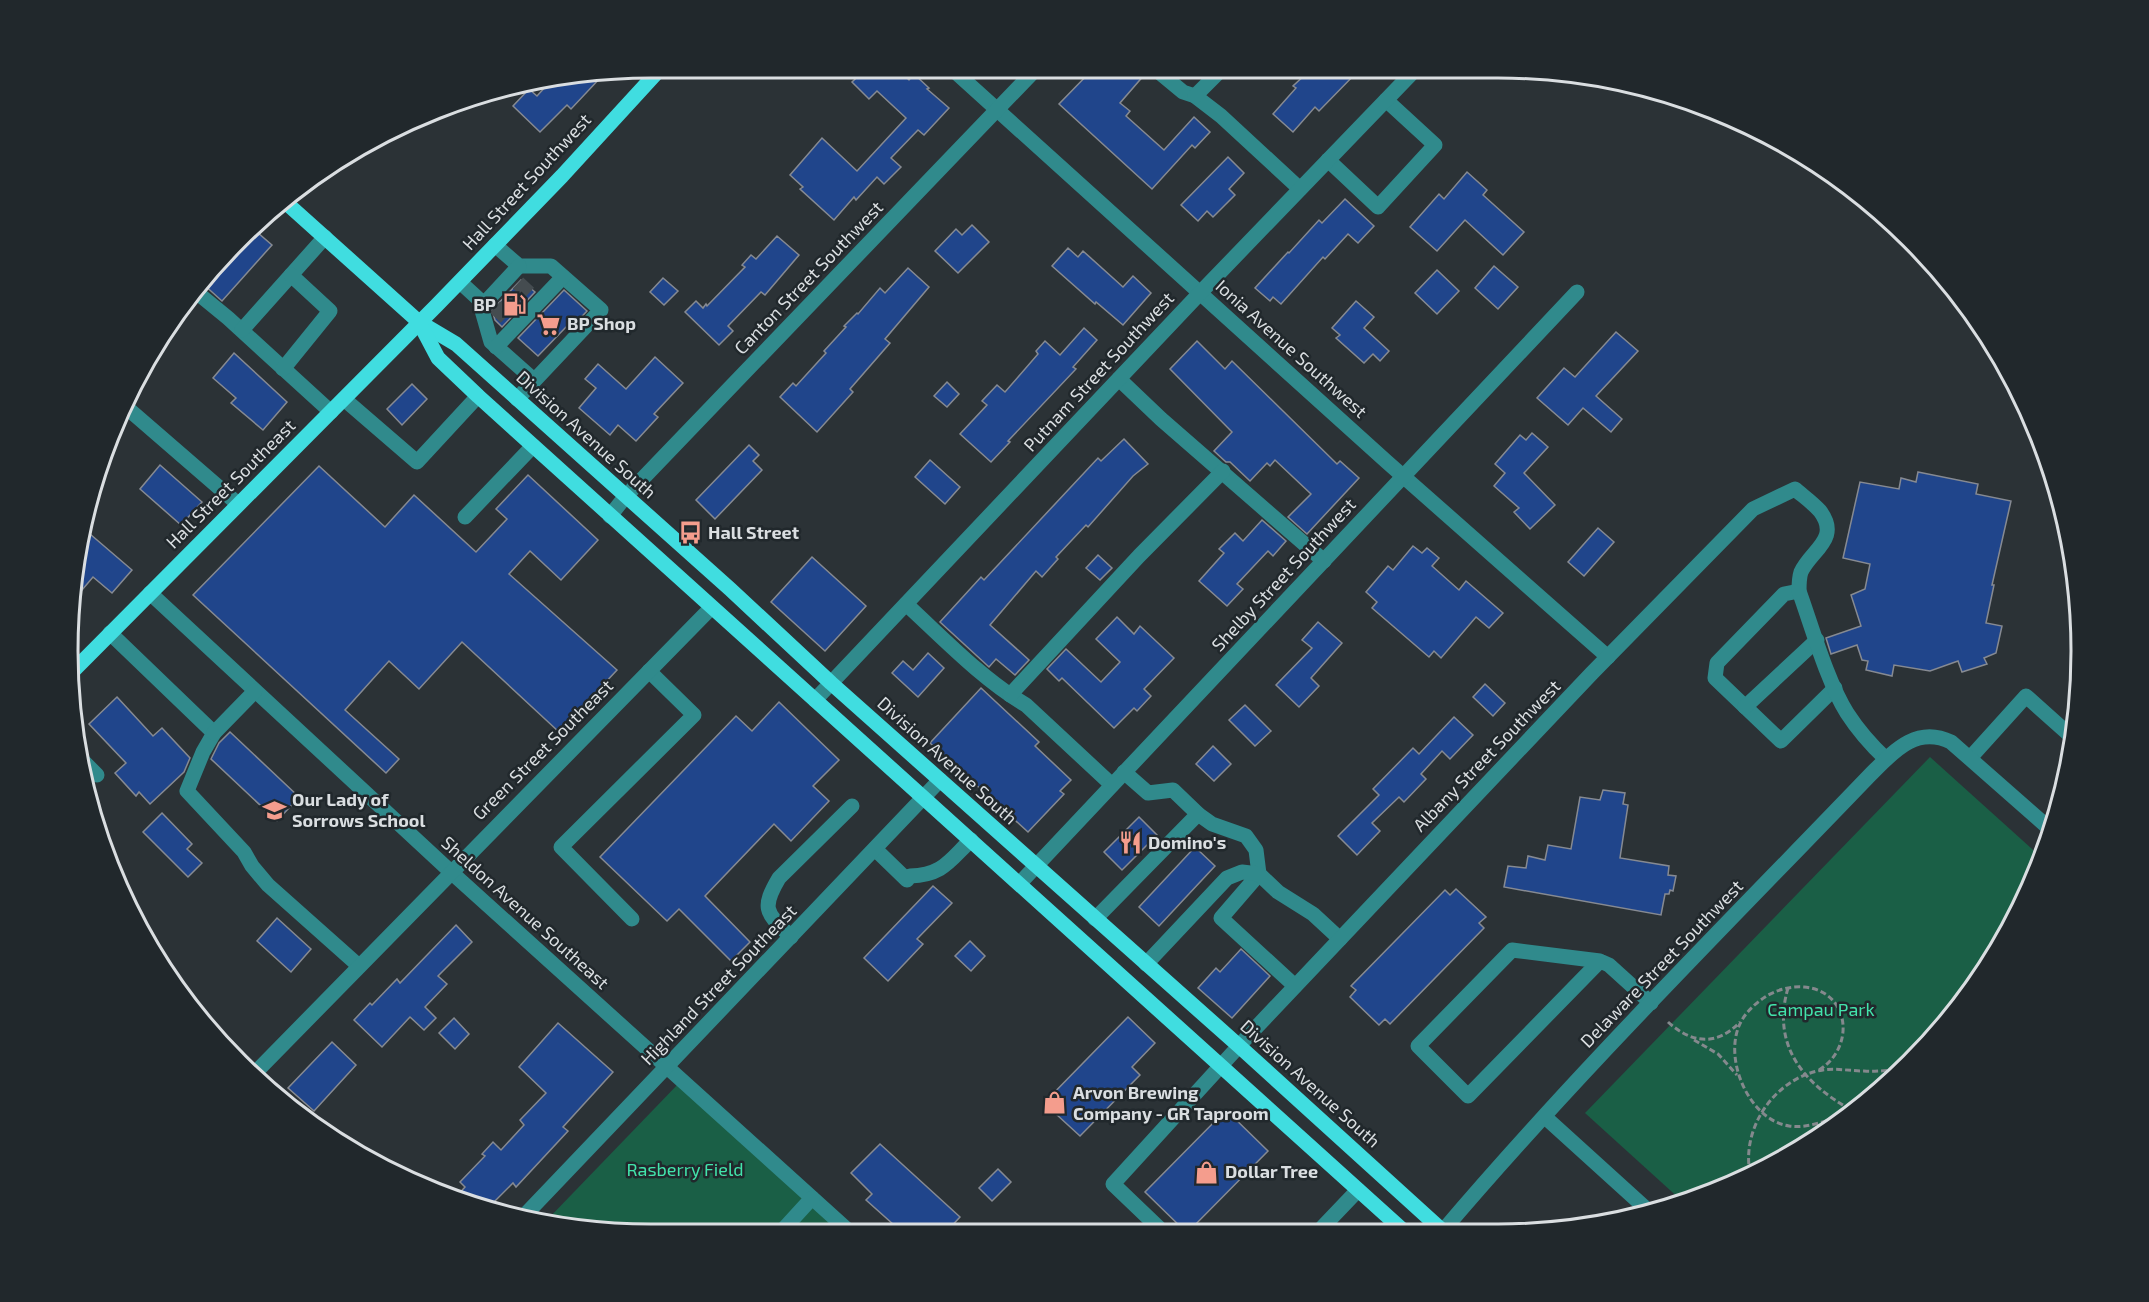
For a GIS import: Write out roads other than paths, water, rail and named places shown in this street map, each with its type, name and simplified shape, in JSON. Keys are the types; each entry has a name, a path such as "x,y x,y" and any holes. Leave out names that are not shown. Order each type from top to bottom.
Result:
{"main road":[{"name":"Hall Street Southwest","path":"419,322 562,176 652,78"},
{"name":"Division Avenue South","path":"290,206 419,322 456,344 1434,1224"},
{"name":"Division Avenue South","path":"419,322 438,358 478,396 1396,1224"},
{"name":"Hall Street Southeast","path":"78,662 419,322"}],"street":[{"name":"Ionia Avenue Southwest","path":"962,78 1404,477 1608,657"},
{"name":"Canton Street Southwest","path":"610,516 625,497 1027,78"},
{"path":"1166,78 1183,92 1195,96 1221,116 1300,189"},
{"path":"1195,96 1213,78"},
{"name":"Putnam Street Southwest","path":"815,700 1406,78"},
{"path":"1328,160 1378,207 1435,145 1386,100"},
{"path":"242,330 325,237"},
{"path":"495,245 516,275"},
{"path":"517,399 534,381 601,310 551,266 516,275 494,300 481,308 491,342 534,381"},
{"path":"283,369 330,312 291,275"},
{"path":"477,363 563,277"},
{"path":"460,282 494,300"},
{"name":"Shelby Street Southwest","path":"1020,884 1577,292"},
{"path":"201,296 242,330 331,412"},
{"path":"1119,379 1161,419 1324,561"},
{"path":"344,399 417,462 478,396"},
{"path":"131,411 238,504"},
{"path":"465,516 533,446"},
{"path":"1010,696 1138,556 1223,471"},
{"name":"Albany Street Southwest","path":"1155,1224 1113,1184 1294,987 1752,509 1795,489 1818,509 1824,517 1828,531 1825,543 1802,571 1799,591"},
{"path":"1835,688 1781,741 1715,678 1717,663 1784,594 1799,591 1846,712 1869,743 1886,759"},
{"name":"Sheldon Avenue Southeast","path":"150,593 451,872 841,1224"},
{"path":"906,604 1010,696 1026,705 1112,785"},
{"name":"Green Street Southeast","path":"259,1069 711,608"},
{"path":"110,633 214,733"},
{"path":"1746,707 1817,640"},
{"path":"632,919 561,847 694,715 649,671"},
{"path":"255,691 214,733 203,752 187,791 232,837 268,885 359,966"},
{"path":"2044,825 1970,758 2026,696 2065,731"},
{"name":"Delaware Street Southwest","path":"1450,1224 1493,1172 1651,1003 1900,746 1924,737 1941,737 1951,742 1970,758"},
{"path":"90,768 97,775"},
{"path":"1124,772 1148,794 1173,790 1212,824 1246,836 1256,850 1260,874 1278,892 1313,914 1340,939"},
{"name":"Highland Street Southeast","path":"529,1211 940,780"},
{"path":"791,937 772,918 767,906 771,893 779,878 852,806"},
{"path":"1095,919 1198,814"},
{"path":"875,849 907,880 910,876 937,872 970,840"},
{"path":"1146,964 1227,878 1242,872 1260,874"},
{"path":"1260,874 1221,918 1294,987"},
{"path":"1600,961 1468,1096 1418,1046 1512,950 1600,961 1609,965 1651,1003"},
{"path":"1545,1117 1642,1205"},
{"path":"1326,1224 1358,1190"},
{"path":"788,1224 812,1198"}],"tunnel":[{"path":"518,283 535,299"},
{"path":"505,297 523,312"},
{"path":"495,307 512,323"}],"place":[{"name":"BP","path":"514,305"},
{"name":"BP Shop","path":"549,324"},
{"name":"Hall Street","path":"690,533"},
{"name":"Our Lady of Sorrows School","path":"274,810"},
{"name":"Domino's","path":"1130,843"},
{"name":"Arvon Brewing Company - GR Taproom","path":"1055,1103"},
{"name":"Dollar Tree","path":"1207,1172"}],"park label":[{"name":"Campau Park","path":"1821,1010"},
{"name":"Rasberry Field","path":"685,1170"}]}
